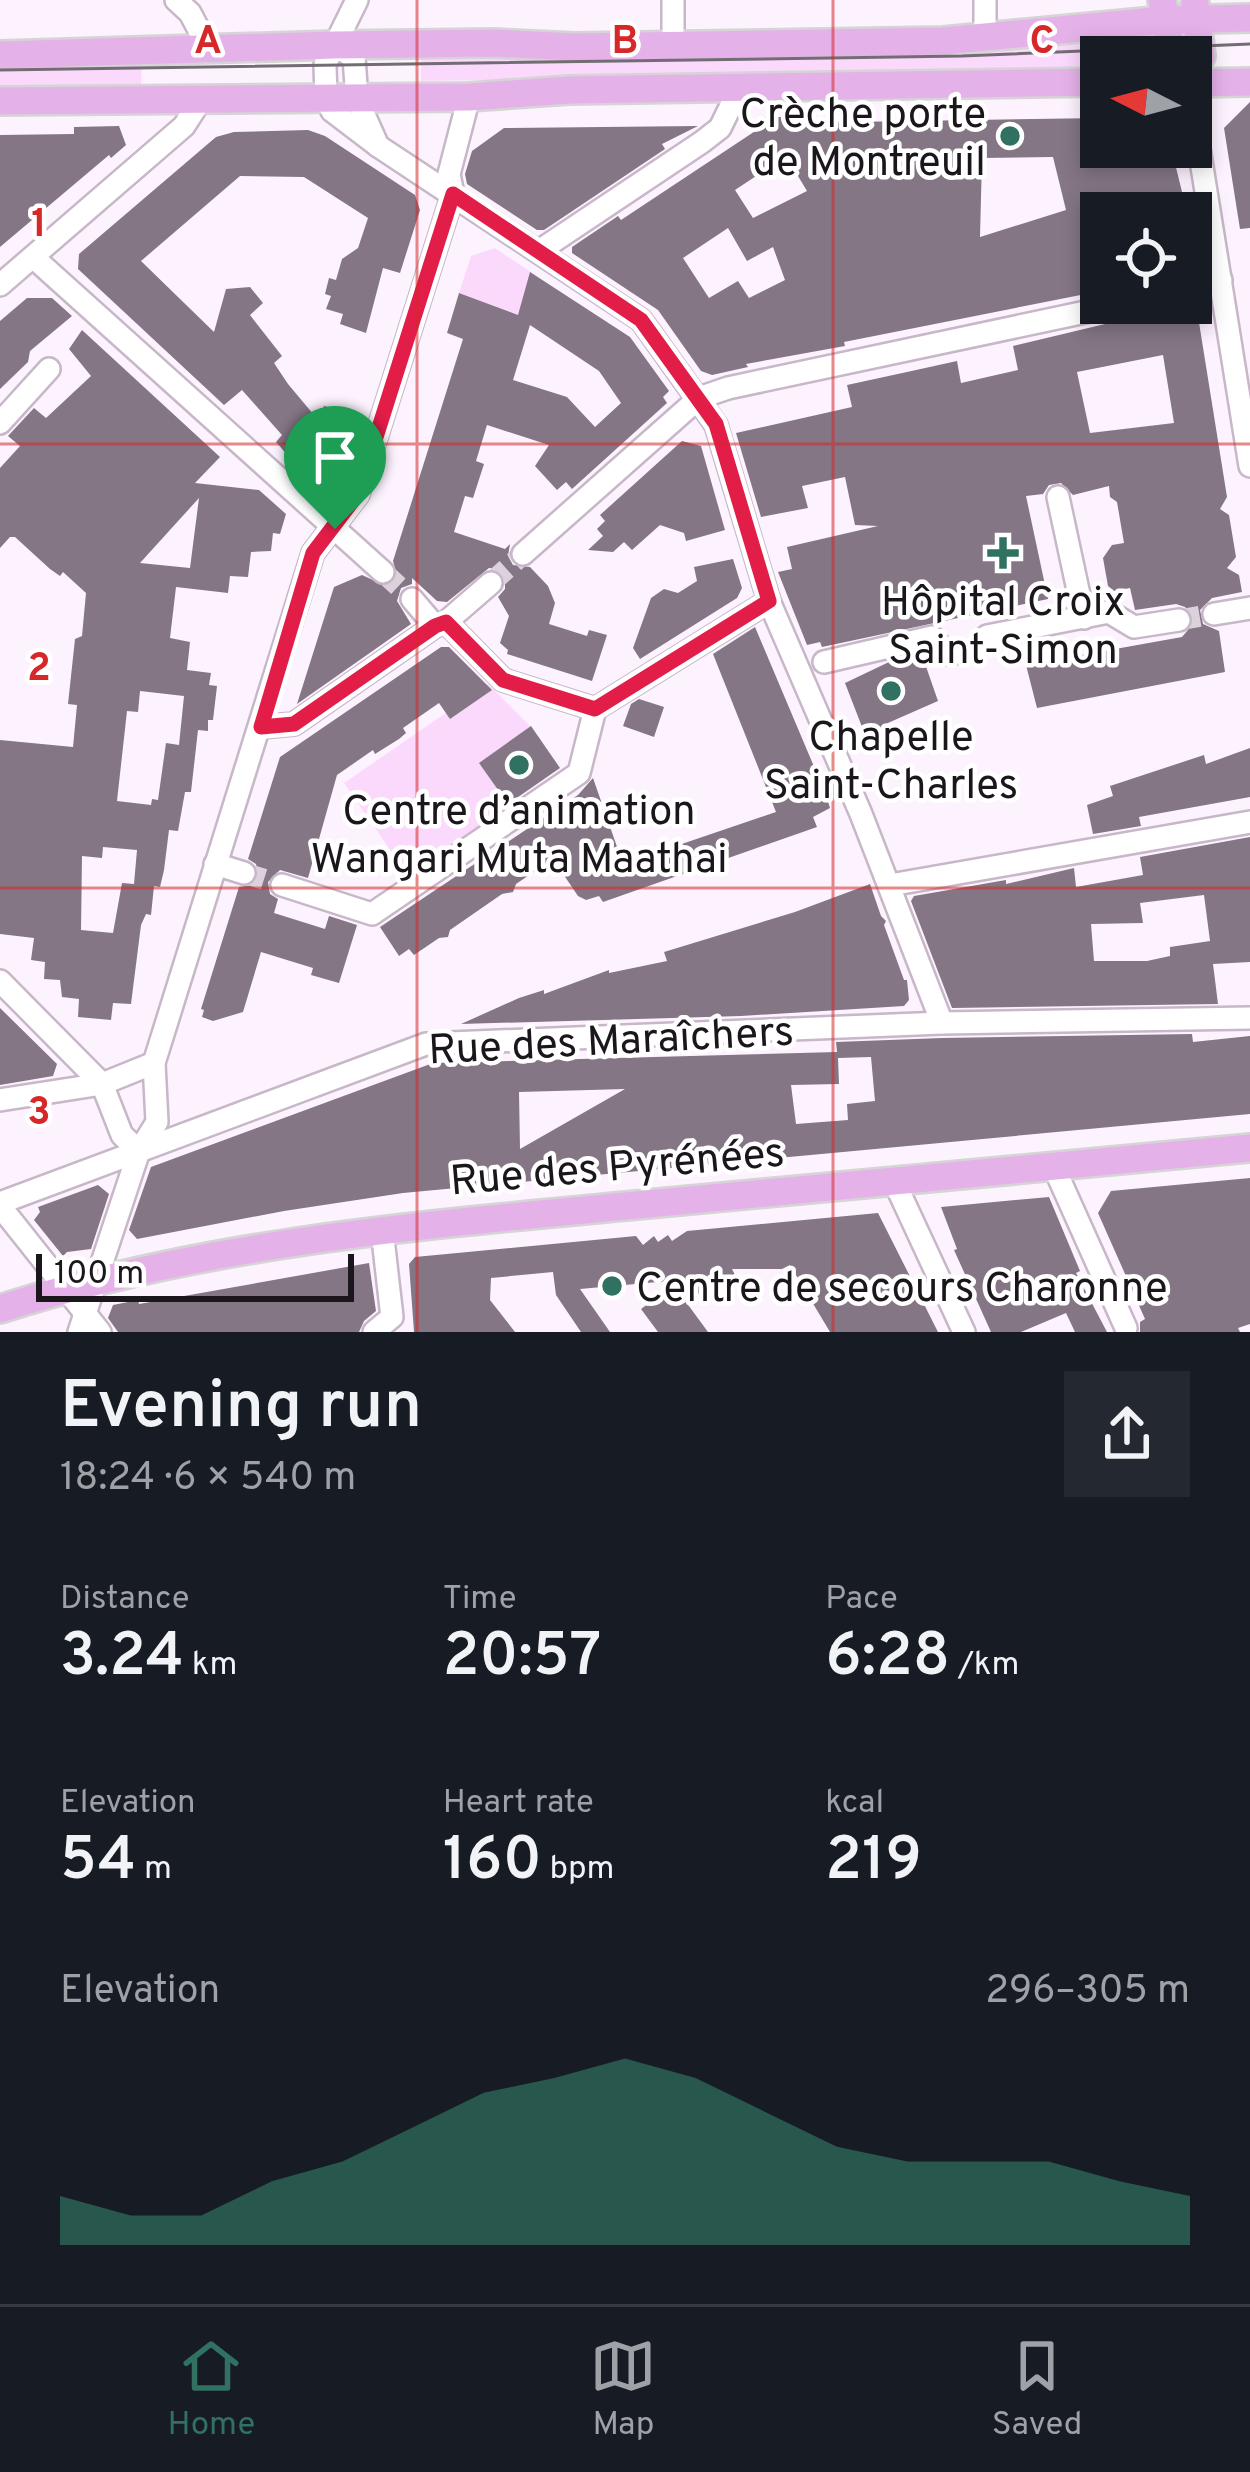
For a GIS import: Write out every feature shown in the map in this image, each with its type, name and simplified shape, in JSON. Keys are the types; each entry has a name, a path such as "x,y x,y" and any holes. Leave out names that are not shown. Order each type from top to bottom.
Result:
{"main road":[{"path":"0,55 208,46 673,45 985,38 1164,10 1250,17"},
{"path":"1212,81 1250,82"},
{"path":"0,101 469,97 569,90 1080,82"},
{"name":"Rue des Pyrénées","path":"0,1309 62,1288 195,1257 382,1230 1250,1148"}],"street":[{"path":"176,0 190,13 208,46"},
{"path":"357,0 325,65 326,99 344,123 641,320 716,424 769,601 890,885 942,1023"},
{"path":"673,0 673,45"},
{"path":"985,0 985,38"},
{"path":"335,45 354,58 357,98 378,146"},
{"path":"538,251 720,128 740,87"},
{"path":"81,1322 139,1151 154,1132 154,1063 313,553 358,494 453,194 449,175 469,97"},
{"path":"0,285 184,126 200,101"},
{"path":"1203,168 1250,466"},
{"path":"34,258 383,572"},
{"path":"1212,283 1221,280"},
{"path":"523,554 699,398 1080,313"},
{"path":"0,423 49,368"},
{"path":"1058,497 1084,617"},
{"path":"261,727 294,724 491,584"},
{"path":"412,599 503,680 595,709"},
{"path":"282,885 372,914 579,772 595,709 769,601"},
{"path":"1214,614 1250,608"},
{"path":"824,662 932,637 948,654 975,650 987,636 1109,612 1134,626 1179,620"},
{"path":"890,885 1250,822"},
{"path":"215,864 244,873"},
{"path":"0,981 102,1084 122,1135 139,1151"},
{"name":"Rue des Maraîchers","path":"0,1205 426,1044 942,1023 1250,1018"},
{"path":"0,1100 102,1084 154,1063"},
{"path":"1053,1165 1126,1328"},
{"path":"893,1181 964,1332"},
{"path":"0,1205 62,1288 81,1322 100,1332"},
{"path":"374,1332 392,1317 382,1230"}],"shaded area":[{"path":"1080,43 1080,66 978,73 421,81 421,60 923,51"},
{"path":"142,65 141,85 0,91 0,66"},
{"path":"495,248 532,273 517,320 459,293 471,256"},
{"path":"488,684 531,727 480,763 510,807 408,876 344,783"}],"building":[{"path":"1250,102 1250,228 1240,229 1224,128"},
{"path":"762,117 789,117 789,123 1080,118 1080,168 1176,168 1182,192 1080,192 1080,295 844,342 845,346 712,375 701,371 658,310 572,253 572,247 618,216 621,220 766,124","holes":["786,156 807,191 753,218 735,190","1053,157 1066,210 980,237 982,158","728,228 747,261 773,247 785,280 749,298 738,281 709,298 683,258"]},
{"path":"119,126 126,145 0,247 0,135 74,134 74,127"},
{"path":"698,126 662,144 665,149 544,230 467,184 472,151 504,128"},
{"path":"308,130 325,136 415,195 420,210 400,273 383,268 366,333 340,324 343,314 326,309 331,296 325,294 329,278 336,280 342,259 358,248 368,218 304,177 240,176 141,261 214,332 226,289 250,287 263,303 250,315 282,356 274,363 288,384 319,421 324,406 343,411 336,446 314,451 309,462 296,465 276,442 282,435 242,390 224,405 78,269 79,254 216,137 234,132"},
{"path":"530,272 630,337 669,391 663,397 667,403 572,489 566,482 557,490 535,466 549,445 487,425 476,461 484,464 473,498 465,496 454,532 505,549 510,544 508,556 513,565 530,567 548,586 555,603 549,624 587,636 589,630 607,635 592,681 507,654 500,643 509,616 498,597 505,589 505,579 497,569 489,568 447,602 437,601 412,578 412,584 401,588 397,601 411,624 297,704 334,587 362,575 386,586 397,576 393,561 463,339 447,333 459,293 518,315","holes":["530,325 599,371 621,403 595,427 567,397 513,380"]},
{"path":"27,298 52,298 72,316 30,351 28,362 0,389 0,321"},
{"name":"Hôpital Croix Saint-Simon","path":"1105,324 1199,324 1227,497 1220,509 1229,515 1236,557 1227,568 1239,575 1242,592 1212,598 1200,610 1203,624 1219,631 1225,672 1037,708 1026,665 1182,637 1193,624 1185,607 1135,610 1130,588 1114,591 1108,586 1103,558 1112,545 1124,543 1117,502 1110,497 1109,486 1073,495 1061,483 1049,485 1043,494 1026,496 1048,599 822,647 820,642 807,645 778,572 792,569 787,547 878,526 855,525 845,477 802,486 808,508 761,517 736,433 852,407 847,385 957,361 961,383 1018,370 1013,346","holes":["1163,355 1174,423 1090,433 1077,372"]},
{"path":"82,330 220,457 195,483 259,490 286,514 280,534 273,533 271,551 251,552 248,577 230,576 228,593 176,587 170,638 190,642 187,670 211,673 209,685 217,686 213,720 208,720 208,731 198,730 191,792 185,792 178,831 169,830 160,887 154,886 151,915 146,914 141,925 131,1004 113,1003 111,1020 78,1017 79,999 62,997 60,980 44,979 45,962 31,960 34,938 0,934 0,740 73,747 77,705 68,704 86,593 15,537 0,548 0,468 20,446 8,436 34,408 46,418 91,376 69,349","holes":["199,498 190,568 140,563","140,691 184,696 179,745 166,743 158,800 152,799 151,805 117,801 127,711 138,712","103,847 137,850 134,884 122,883 113,933 81,930 82,856 102,858"]},
{"path":"682,441 701,446 725,530 686,541 684,533 660,525 632,550 624,542 613,552 588,550 603,536 597,529 605,521 600,515"},
{"path":"733,559 742,588 737,598 640,659 633,648 651,598 664,589 678,593 697,581 694,567"},
{"path":"755,627 826,795 830,808 813,817 817,827 603,902 599,896 586,900 578,896 553,859 516,884 513,892 502,894 450,930 448,937 414,955 409,949 399,956 380,927 578,795 593,778 623,864 776,812 713,654"},
{"path":"441,647 449,647 492,690 450,719 439,703 403,728 406,733 399,739 337,775 308,878 280,870 268,882 270,894 278,899 274,913 325,929 329,916 357,925 339,983 311,975 313,968 261,952 243,1012 213,1021 202,1017 239,887 253,885 259,876 256,864 248,859 280,757"},
{"name":"Chapelle Saint-Charles","path":"922,655 938,701 881,726 883,739 864,732 845,683 889,662"},
{"path":"639,699 664,707 654,737 623,726 631,704"},
{"name":"Centre d’animation Wangari Muta Maathai","path":"531,726 560,768 508,804 479,763"},
{"path":"1250,748 1250,797 1139,817 1141,826 1093,834 1087,805 1113,796 1110,786 1204,755 1206,764"},
{"path":"1250,837 1250,962 1213,964 1218,1004 952,1008 911,901 914,896 1006,880 1006,884 1074,868 1076,887 1143,875 1140,857","holes":["1204,895 1210,941 1170,947 1170,956 1147,961 1094,961 1091,924 1143,923 1140,903"]},
{"path":"870,884 907,980 909,1000 904,1006 461,1024 519,998 544,990 544,994 609,970 667,961 664,952"},
{"path":"0,1008 57,1064 53,1076 0,1085"},
{"path":"1192,1034 1193,1042 1250,1036 1250,1114 403,1193 137,1239 129,1230 151,1167 433,1063 837,1052 836,1042","holes":["871,1057 875,1101 847,1104 848,1120 796,1124 791,1085 839,1084 838,1058","625,1089 520,1149 519,1092"]},
{"path":"1250,1178 1250,1324 1238,1328 1240,1332 1140,1332 1145,1319 1098,1213 1111,1191"},
{"path":"98,1185 109,1194 91,1249 63,1256 34,1220 38,1207"},
{"path":"1049,1197 1080,1271 1076,1273 1107,1332 1075,1332 1066,1313 1021,1332 991,1332 954,1250 941,1207"},
{"path":"878,1213 938,1332 830,1332 790,1265 732,1269 736,1277 719,1288 715,1283 686,1302 708,1332 658,1332 641,1309 680,1280 580,1289 610,1332 581,1332 556,1295 553,1272 491,1278 490,1300 515,1332 414,1332 409,1264 415,1257 636,1236 643,1245 654,1236 658,1242 668,1235 672,1241 687,1231"},
{"path":"369,1263 376,1311 359,1332 118,1332 108,1318 113,1305"}],"tunnel":[{"path":"491,583 523,554"},
{"path":"383,572 412,599"},
{"path":"1179,620 1214,614"},
{"path":"244,873 282,885"}],"tram line":[{"path":"0,70 962,56 1250,44"}],"place":[{"name":"Crèche porte de Montreuil","path":"1010,136"},
{"name":"Hôpital Croix Saint-Simon","path":"1003,553"},
{"name":"Chapelle Saint-Charles","path":"891,691"},
{"name":"Centre d’animation Wangari Muta Maathai","path":"519,765"},
{"name":"Centre de secours Charonne","path":"612,1286"}],"route":[{"path":"453,194 641,320 716,424 769,601 595,709 503,680 446,622 294,724 261,727 313,553 335,529 358,494 453,194"}]}
